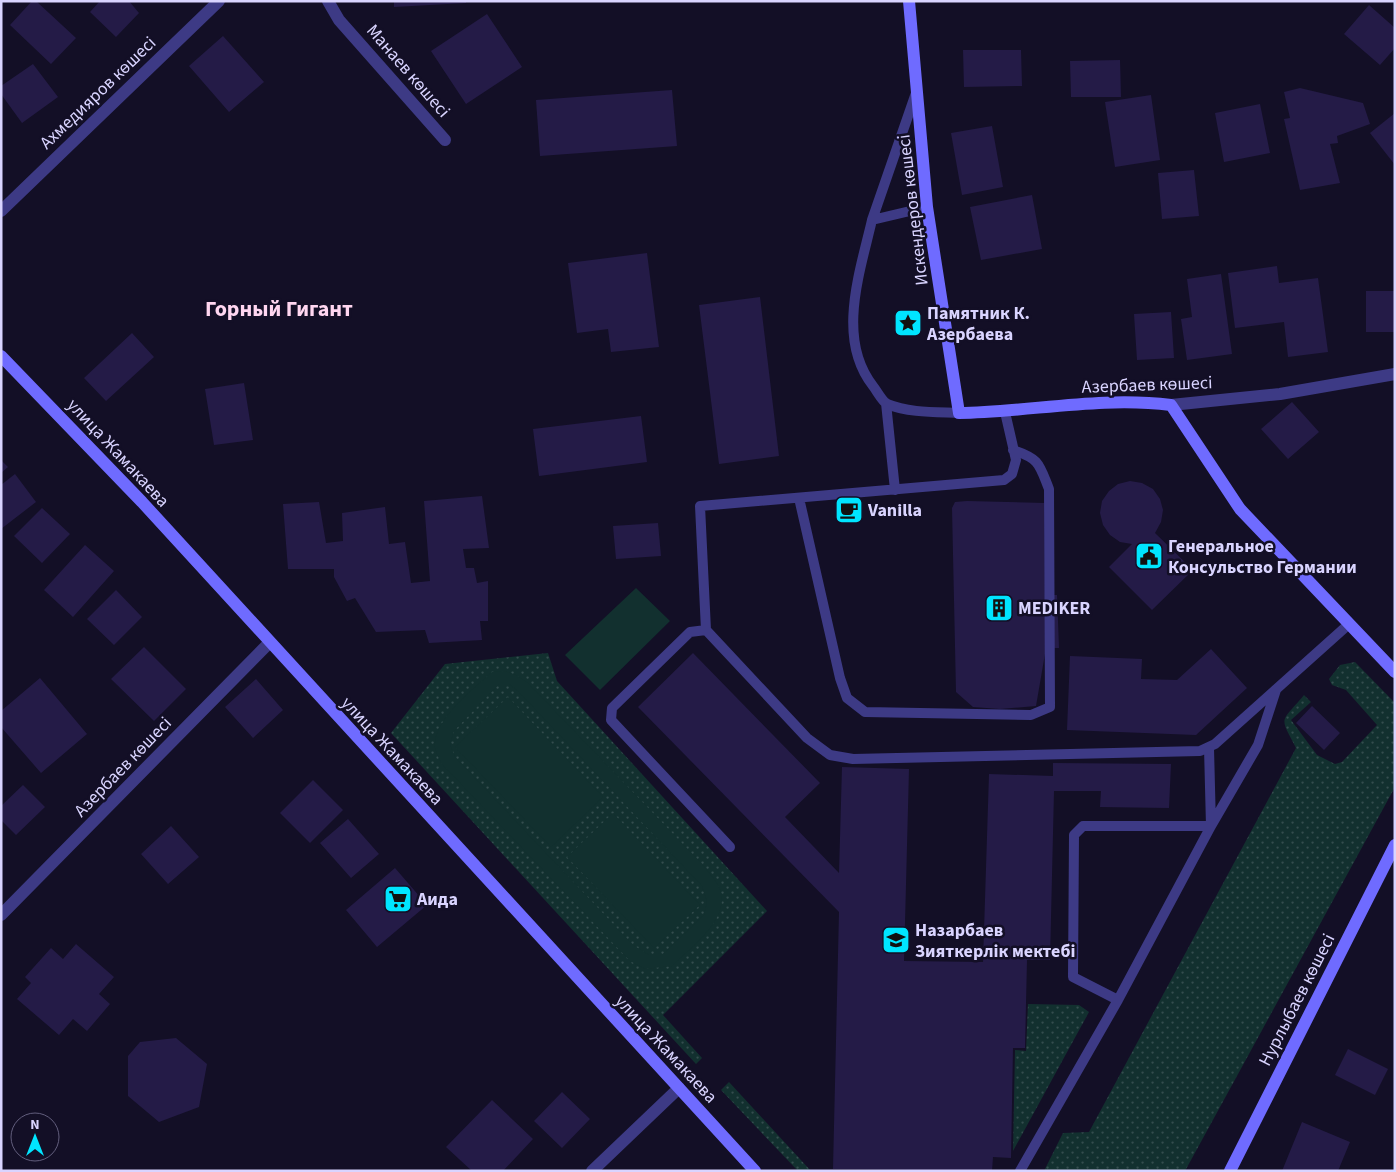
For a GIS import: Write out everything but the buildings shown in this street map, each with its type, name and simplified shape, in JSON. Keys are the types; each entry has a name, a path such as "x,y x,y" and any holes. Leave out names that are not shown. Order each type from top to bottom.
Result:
{"street":[{"name":"Ахмедияров көшесі","path":"1,211 218,1"},
{"name":"Манаев көшесі","path":"328,1 339,20 445,140"},
{"name":"Искендеров көшесі","path":"909,1 928,207 959,413"},
{"name":"улица Жамакаева","path":"1,356 142,502 756,1171"},
{"name":"Азербаев көшесі","path":"959,413 1005,412 1113,401 1171,405 1280,394 1395,374"},
{"path":"1171,405 1240,509 1395,672"},
{"name":"Азербаев көшесі","path":"1,915 269,642"},
{"name":"Нурлыбаев көшесі","path":"1230,1171 1395,845"},
{"path":"592,1171 679,1088"}],"lane":[{"path":"895,490 886,403 868,380 855,348 853,312 872,220 917,90"},
{"path":"872,220 928,207"},
{"path":"886,403 923,412 959,413"},
{"path":"1005,412 1016,460 1012,474 1004,480 700,506 706,630 808,738 830,755 853,759 1200,751 1208,748 1349,624"},
{"path":"799,498 840,678 847,698 865,712 1031,715 1050,707 1049,489 1040,468 1032,457 1013,450"},
{"path":"706,630 690,632 612,708 611,720 730,847"},
{"path":"1020,1171 1118,1000 1211,826 1258,746 1276,689"},
{"path":"1208,748 1211,826"},
{"path":"1118,1000 1072,977 1074,835 1083,826 1211,826"}],"green space":[{"path":"636,588 670,621 600,690 565,655"},
{"path":"548,653 557,681 767,911 663,1015 702,1058 696,1064 391,733 445,664"},
{"path":"1355,662 1395,703 1395,787 1185,1171 1044,1171 1063,1133 1089,1132 1296,748 1285,724 1286,716 1304,695 1311,702 1291,720 1317,755 1335,764 1342,762 1377,725 1346,690 1332,685 1329,679 1340,665"},
{"path":"504,671 516,675 528,683 702,864 715,880 722,897 721,908 716,919 709,930 672,966 645,969 630,961 441,763 435,748 436,737 440,727 465,696 492,672","holes":["499,684 509,684 518,691 702,886 707,902 704,915 662,955 649,955 633,945 455,757 450,744 454,731"]},
{"path":"508,697 603,797 551,847 455,747"},
{"path":"613,813 700,905 654,948 567,857"},
{"path":"1028,1004 1079,1005 1089,1012 1013,1151 1015,1050 1026,1051"},
{"path":"729,1082 811,1171 798,1171 721,1090"}],"place":[{"name":"Памятник К. Азербаева","path":"908,323"},
{"name":"Vanilla","path":"849,510"},
{"name":"Генеральное Консульство Германии","path":"1149,556"},
{"name":"MEDIKER","path":"999,608"},
{"name":"Аида","path":"398,899"},
{"name":"Назарбаев Зияткерлік мектебі","path":"896,940"}],"district":[{"name":"Горный Гигант","path":"279,309"}]}
